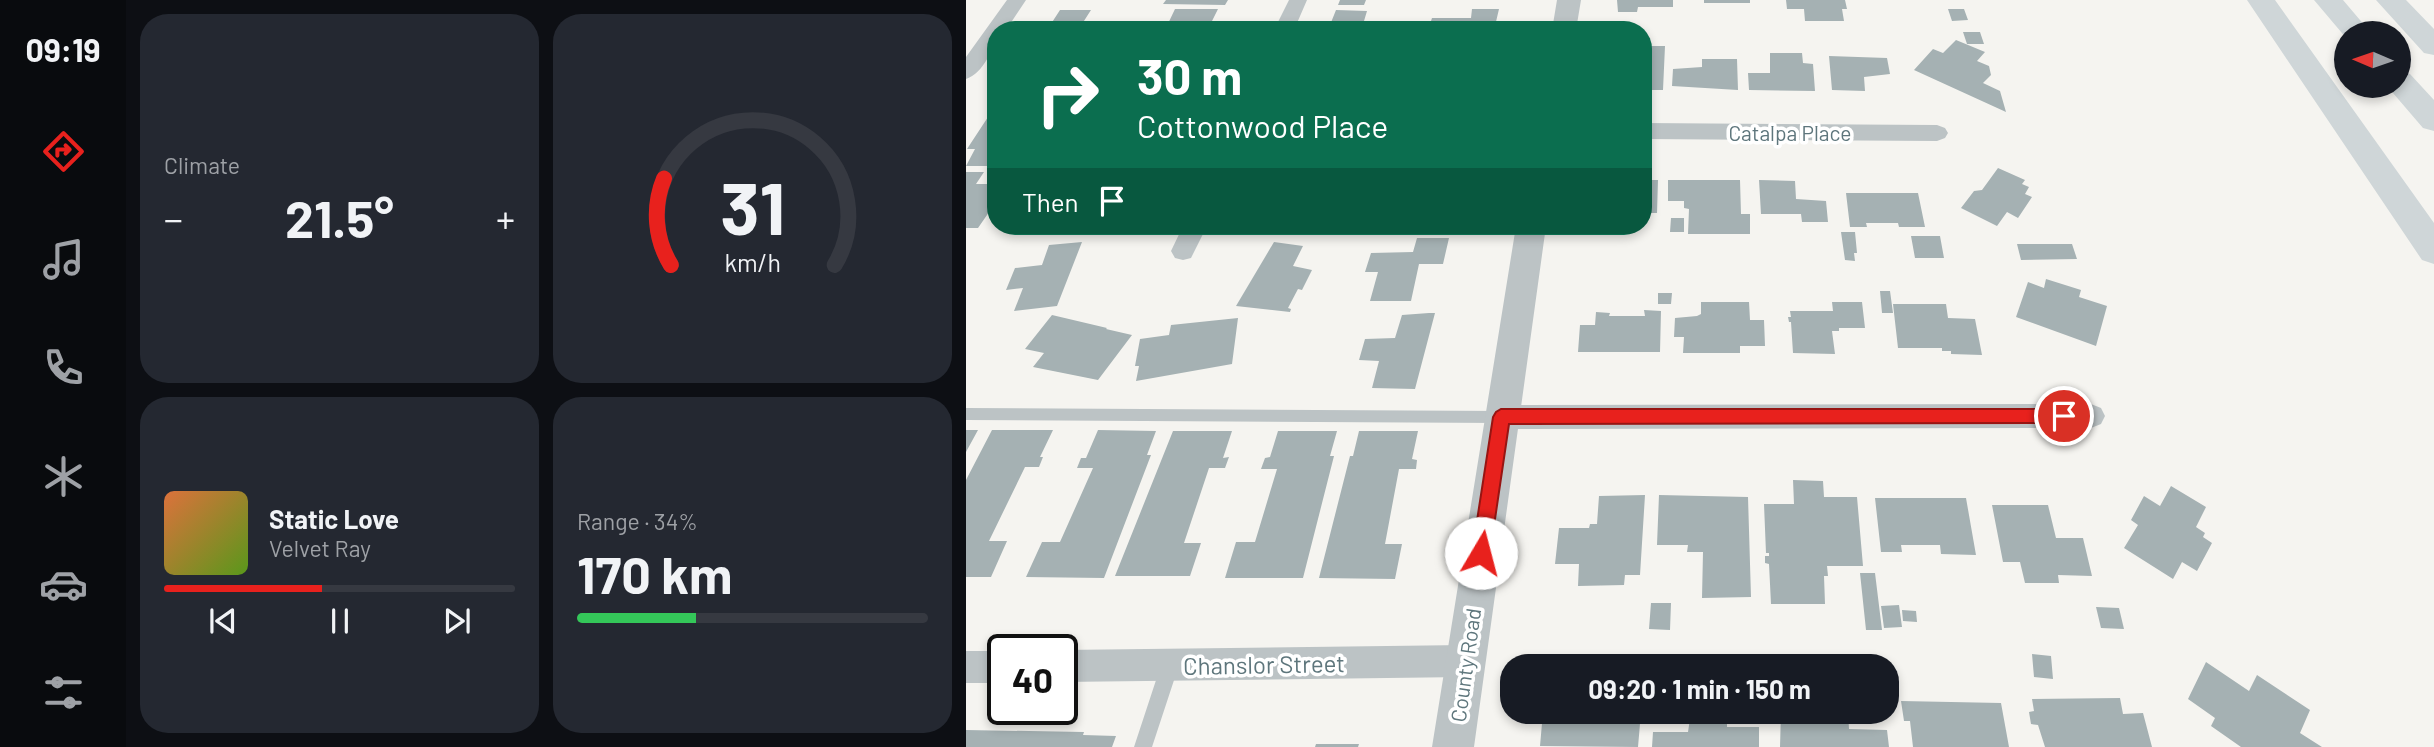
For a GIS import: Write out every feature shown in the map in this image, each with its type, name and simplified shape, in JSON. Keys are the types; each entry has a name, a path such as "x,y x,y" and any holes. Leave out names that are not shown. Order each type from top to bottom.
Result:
{"highway":[{"path":"2261,0 2434,250"},
{"path":"2328,0 2346,21"},
{"path":"2359,0 2379,21"},
{"path":"2390,0 2434,46"},
{"path":"2424,0 2434,10"},
{"path":"2412,58 2434,81"},
{"path":"2412,95 2434,120"}],"street":[{"path":"1002,21 1017,0"},
{"path":"1288,21 1298,0"},
{"path":"1566,21 1569,0"},
{"path":"966,72 987,43"},
{"name":"Catalpa Place","path":"1652,131 1937,133"},
{"path":"1183,251 1191,235"},
{"name":"County Road","path":"1453,747 1530,235"},
{"path":"1501,417 2091,416"},
{"name":"Chanslor Street","path":"1078,666 1465,661"},
{"path":"966,667 987,667"}],"lane":[{"path":"966,414 1501,417"},
{"path":"1143,747 1170,665"}],"building":[{"path":"1166,0 1228,0 1225,5 1163,4"},
{"path":"1340,0 1366,0 1364,5 1338,5"},
{"path":"1617,0 1673,0 1673,7 1638,7 1637,12 1618,12"},
{"path":"1704,0 1750,0 1750,3 1704,3"},
{"path":"1786,0 1845,0 1847,9 1842,9 1844,21 1805,21 1804,9 1787,9"},
{"path":"1175,9 1218,9 1212,21 1169,21"},
{"path":"1472,9 1499,9 1496,21 1431,21 1432,18 1471,18"},
{"path":"1948,9 1964,9 1968,20 1952,21"},
{"path":"1060,10 1091,10 1084,21 1053,21"},
{"path":"1336,10 1367,11 1364,21 1332,21"},
{"path":"1963,32 1980,32 1984,44 1967,44"},
{"path":"1956,40 1985,52 1977,61 1989,66 1991,75 1983,83 2000,91 2006,112 1914,70 1933,49 1943,53"},
{"path":"1652,46 1665,46 1663,90 1652,90"},
{"path":"1770,53 1802,53 1803,63 1813,64 1815,91 1749,90 1748,73 1770,73"},
{"path":"1829,56 1887,58 1890,74 1864,77 1865,91 1832,90"},
{"path":"1702,59 1737,59 1738,90 1672,86 1673,69 1702,67"},
{"path":"987,119 987,166 966,166 975,149 967,149"},
{"path":"1998,168 2025,180 2022,184 2029,187 2025,194 2032,197 2018,218 2007,212 1997,226 1961,208 1974,191 1982,190"},
{"path":"966,172 984,172 976,184 987,184 987,215 978,228 966,228"},
{"path":"1652,180 1658,180 1657,213 1652,213"},
{"path":"1668,180 1740,180 1741,214 1750,214 1750,234 1688,234 1689,209 1684,208 1684,201 1668,201"},
{"path":"1759,180 1795,181 1796,199 1826,201 1828,222 1802,222 1801,214 1761,214"},
{"path":"1846,193 1918,193 1925,227 1899,227 1898,223 1866,223 1867,227 1850,227"},
{"path":"1671,218 1684,218 1684,232 1670,232"},
{"path":"1841,232 1855,232 1855,261 1845,260"},
{"path":"1911,236 1940,236 1944,258 1915,258"},
{"path":"1417,238 1449,238 1443,264 1419,264 1411,301 1370,301 1378,272 1365,272 1371,253 1413,252"},
{"path":"1082,242 1057,306 1014,311 1023,288 1006,290 1015,268 1042,265 1049,245"},
{"path":"1274,242 1303,246 1293,266 1312,270 1302,290 1298,289 1288,308 1291,309 1290,312 1236,306"},
{"path":"2017,244 2072,244 2077,259 2021,260"},
{"path":"2046,279 2081,290 2079,297 2107,306 2096,346 2016,317 2028,282 2044,288"},
{"path":"1880,291 1890,291 1893,313 1882,313"},
{"path":"1658,293 1672,293 1671,304 1658,304"},
{"path":"1701,302 1749,302 1750,320 1764,320 1765,346 1740,346 1740,353 1683,353 1684,337 1674,337 1675,318 1701,314"},
{"path":"1832,302 1862,302 1865,328 1839,328 1839,331 1832,331 1835,354 1793,353 1791,322 1788,317 1791,317 1790,311 1833,311"},
{"path":"1893,304 1946,304 1948,318 1975,319 1982,355 1951,354 1951,351 1942,351 1942,348 1898,348"},
{"path":"1644,310 1661,311 1660,352 1578,352 1580,325 1595,325 1596,312 1610,313 1609,316 1645,316"},
{"path":"1435,313 1415,389 1372,388 1379,361 1359,360 1365,339 1395,338 1402,315"},
{"path":"1052,315 1132,335 1098,380 1033,367 1044,353 1025,349"},
{"path":"1238,318 1232,364 1136,381 1139,366 1135,366 1140,339 1169,335 1171,325"},
{"path":"966,430 978,430 966,452"},
{"path":"992,430 1053,430 1040,457 1043,457 1039,467 1025,467 989,541 1007,541 991,577 966,577 966,480"},
{"path":"1098,430 1156,431 1147,455 1151,455 1104,578 1026,577 1042,542 1060,542 1093,468 1077,468 1081,458 1086,458"},
{"path":"1173,431 1232,431 1223,458 1229,457 1225,468 1209,468 1184,543 1201,543 1190,576 1115,576"},
{"path":"1278,431 1337,431 1330,456 1334,456 1303,578 1225,578 1236,542 1255,542 1277,469 1261,469 1265,458 1270,457"},
{"path":"1359,431 1418,431 1412,459 1417,460 1416,469 1399,469 1385,544 1402,544 1395,579 1319,578 1350,456 1353,456"},
{"path":"1793,480 1823,481 1824,497 1857,497 1863,566 1827,566 1828,576 1824,576 1825,604 1771,604 1769,564 1765,563 1765,556 1769,556 1769,553 1766,553 1764,504 1794,504"},
{"path":"2171,486 2206,507 2196,527 2205,533 2203,537 2212,543 2197,571 2182,562 2173,579 2124,548 2138,525 2131,520 2144,496 2160,506"},
{"path":"1645,495 1640,575 1625,575 1624,585 1578,586 1579,564 1555,564 1559,528 1589,528 1590,524 1597,524 1599,496"},
{"path":"1659,495 1748,497 1751,597 1702,598 1703,552 1687,552 1688,545 1657,545"},
{"path":"1875,498 1966,498 1976,555 1941,554 1940,545 1901,545 1902,552 1881,552"},
{"path":"1992,505 2048,505 2056,538 2083,538 2092,576 2058,575 2059,583 2025,583 2020,562 2003,562"},
{"path":"1860,573 1875,573 1882,630 1866,630"},
{"path":"1651,603 1671,603 1670,630 1649,629"},
{"path":"1899,605 1902,627 1884,628 1881,606"},
{"path":"2096,607 2119,608 2124,629 2101,628"},
{"path":"1902,610 1916,611 1917,622 1903,621"},
{"path":"2032,654 2051,656 2053,679 2034,677"},
{"path":"2206,662 2249,691 2257,675 2310,710 2300,733 2322,747 2241,747 2211,726 2215,718 2188,699"},
{"path":"2120,698 2123,714 2143,713 2152,747 2045,747 2038,725 2031,724 2029,712 2034,711 2032,699"},
{"path":"1901,701 2001,703 2009,747 1913,747 1910,721 1904,721"},
{"path":"1542,724 1640,724 1638,747 1540,746"},
{"path":"1689,724 1759,727 1759,747 1652,747 1653,732 1688,732"},
{"path":"1781,724 1849,724 1849,729 1887,730 1889,747 1780,747"},
{"path":"966,730 1084,732 1083,735 1116,736 1112,747 966,747"},
{"path":"1316,744 1359,744 1358,747 1315,747"}],"route":[{"path":"1481,553 1501,417 2064,416"}]}
